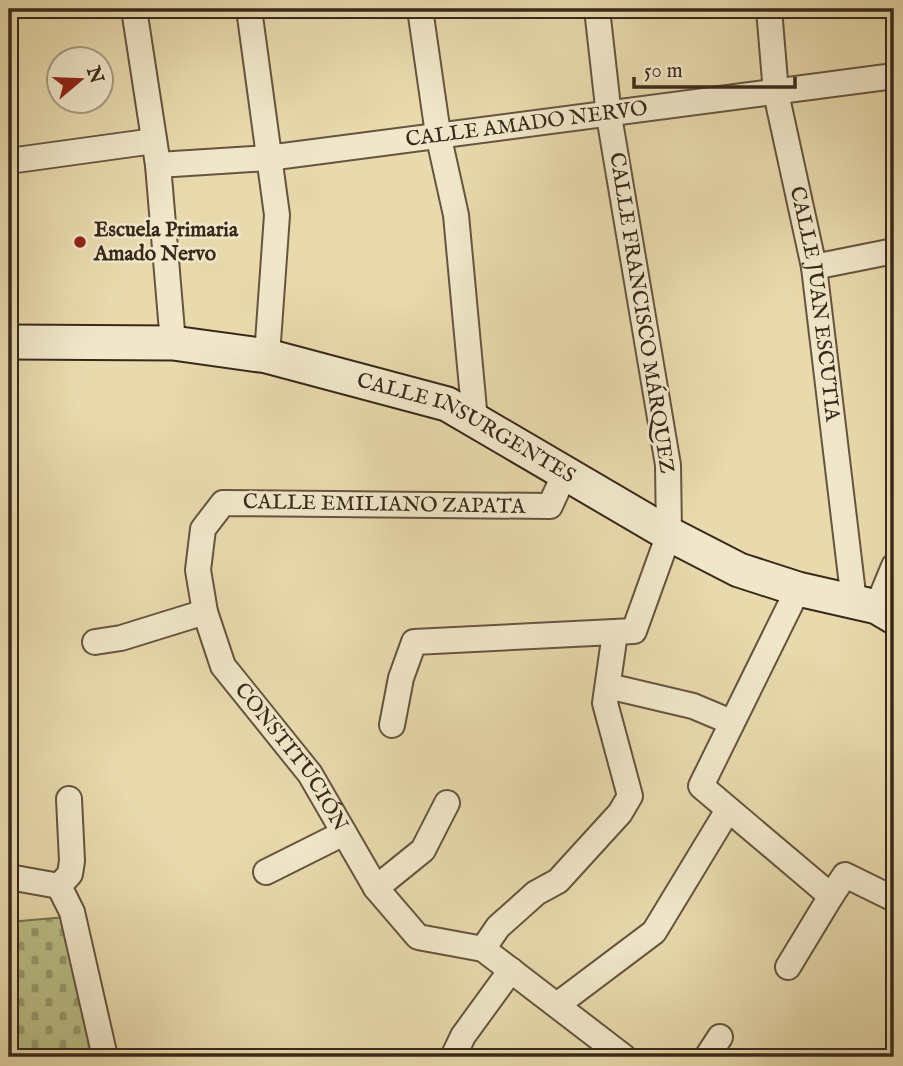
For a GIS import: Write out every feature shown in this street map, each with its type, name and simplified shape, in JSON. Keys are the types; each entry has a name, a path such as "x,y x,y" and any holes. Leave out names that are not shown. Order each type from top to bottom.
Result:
{"main road":[{"name":"CALLE INSURGENTES","path":"9,342 173,343 267,356 447,404 669,534 739,570 875,609"}],"street":[{"path":"134,9 156,153 173,343"},
{"path":"249,9 277,215 267,356"},
{"path":"420,9 438,134 456,215 475,420"},
{"name":"CALLE FRANCISCO MÁRQUEZ","path":"597,9 609,116 668,465 669,534"},
{"name":"CALLE JUAN ESCUTIA","path":"769,9 776,93 814,267 875,609"},
{"name":"CALLE AMADO NERVO","path":"9,161 156,153 268,158 438,134 609,116 894,76"},
{"path":"814,267 894,251"},
{"name":"CALLE EMILIANO ZAPATA","path":"223,503 550,506 565,473"},
{"name":"CONSTITUCIÓN","path":"223,503 203,529 198,570 205,612 223,666 310,774 376,888 418,937 483,949"},
{"path":"392,725 401,678 414,642 634,631 669,534"},
{"path":"875,609 894,566"},
{"path":"798,589 701,786 831,896"},
{"path":"95,642 121,638 205,612"},
{"path":"615,633 605,703 630,796 620,813 558,881 536,893 498,927 483,949 624,1057"},
{"path":"608,686 693,706 731,722"},
{"path":"59,886 70,874 72,860 69,799"},
{"path":"376,888 423,850 447,803"},
{"path":"557,1005 654,932 727,810"},
{"path":"267,872 344,833"},
{"path":"788,967 845,875 894,899"},
{"path":"9,877 59,886"},
{"path":"59,886 72,912 104,1057"},
{"path":"453,1057 463,1036 511,970"}],"green space":[{"path":"66,917 97,1057 9,1057 9,922"}],"place":[{"name":"Escuela Primaria Amado Nervo","path":"80,242"}]}
